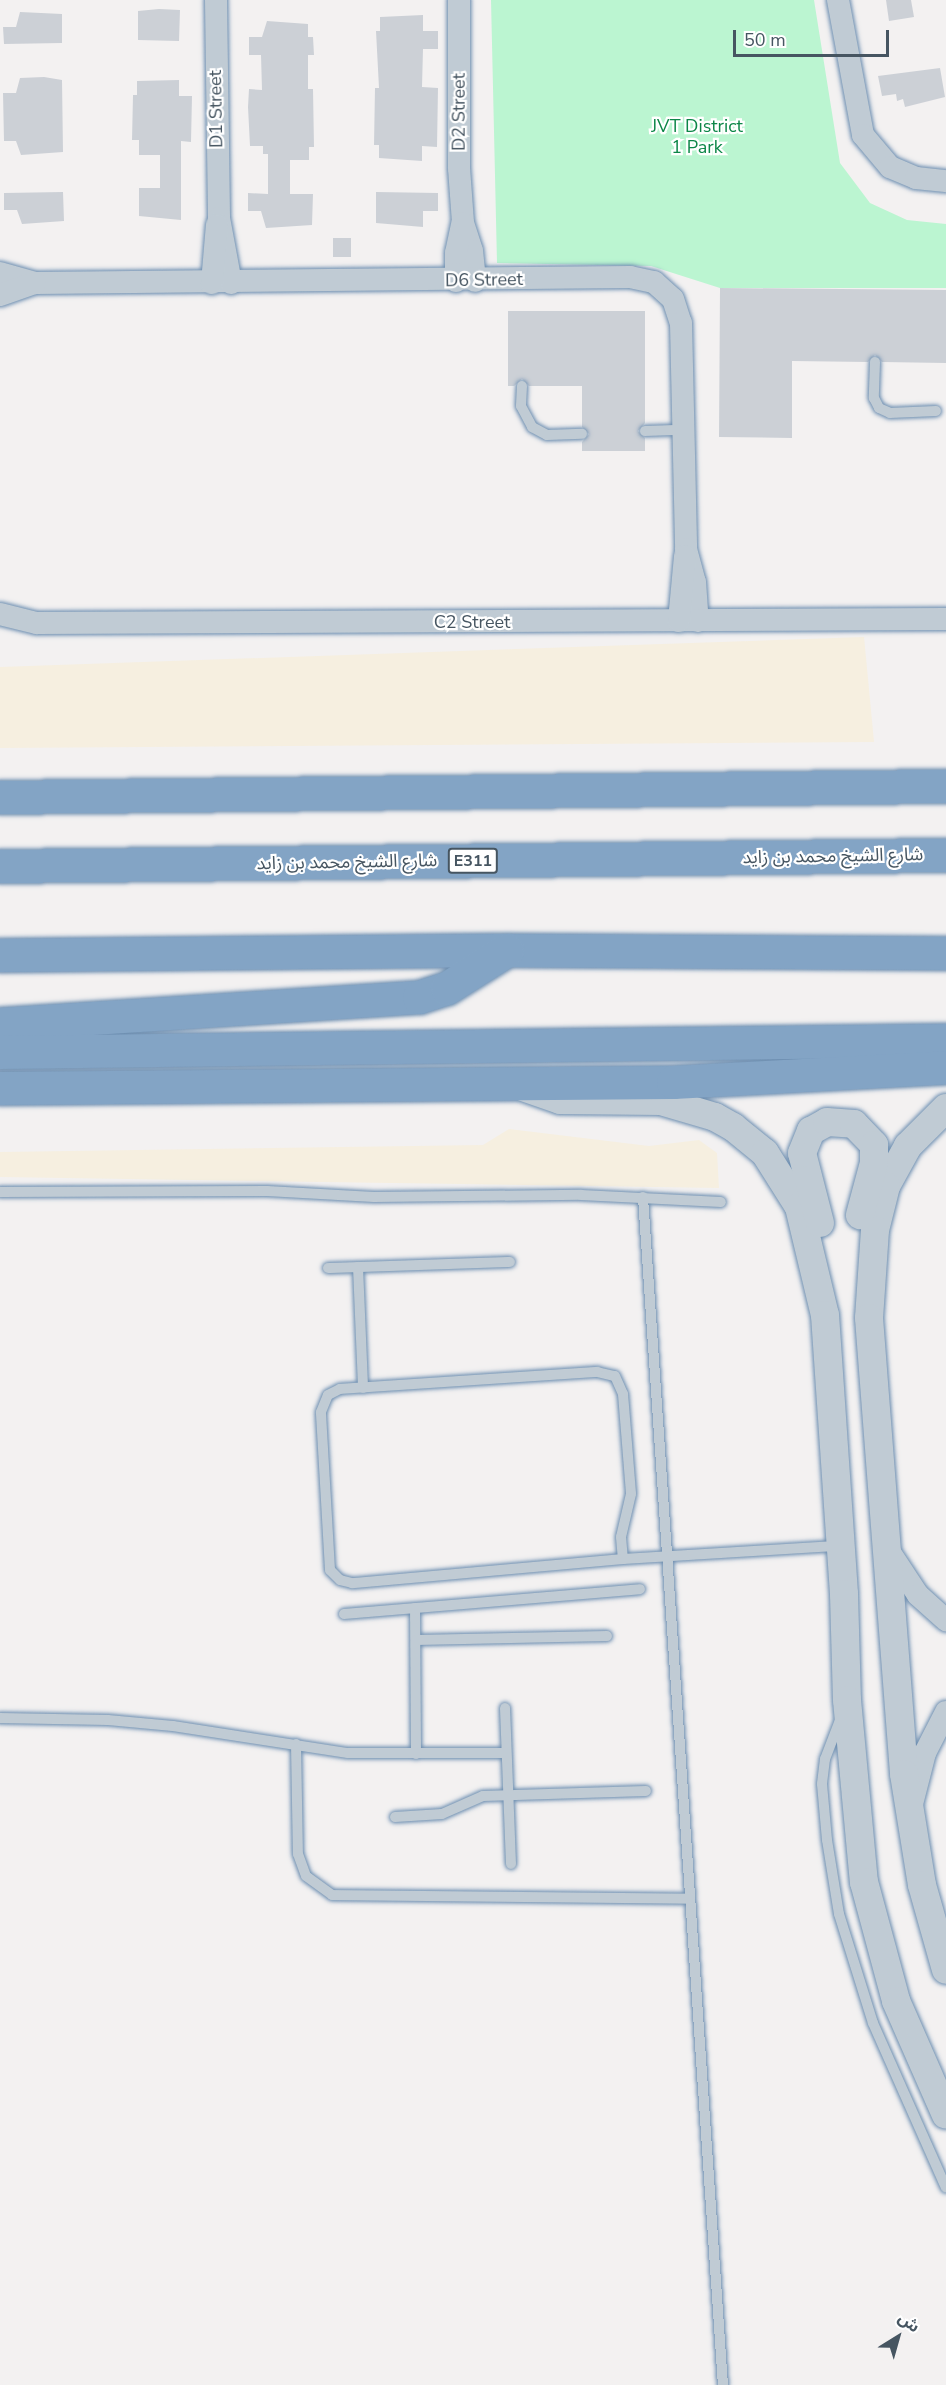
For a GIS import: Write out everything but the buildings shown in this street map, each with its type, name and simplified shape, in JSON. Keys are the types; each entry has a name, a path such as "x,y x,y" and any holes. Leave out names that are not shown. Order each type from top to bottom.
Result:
{"highway":[{"path":"0,797 946,786"},
{"name":"شارع الشيخ محمد بن زايد","path":"0,866 946,855"},
{"path":"0,1024 418,997 447,988 507,950"},
{"path":"0,956 507,950 946,953"},
{"path":"0,1052 946,1040"},
{"path":"0,1088 516,1084 768,1079 946,1067"}],"street":[{"name":"D1 Street","path":"216,0 222,283"},
{"name":"D2 Street","path":"459,0 459,168 463,223 472,251 465,281"},
{"path":"838,0 863,135 890,167 916,178 946,181"},
{"name":"D6 Street","path":"0,273 36,283 465,281 630,277 648,280 664,289 676,305 681,323 686,549 695,582 688,621"},
{"name":"D6 Street","path":"0,295 36,283"},
{"name":"C2 Street","path":"0,614 37,623 946,619"},
{"path":"516,1084 560,1100 644,1100 677,1104 715,1117 750,1139 779,1170 799,1207 825,1315"},
{"path":"946,1108 908,1146 886,1186 874,1238 869,1318 909,1815 938,1926 946,1970"},
{"path":"869,1318 862,1293 859,1238 863,1195 875,1154 862,1129 836,1120 811,1131 802,1153 823,1237 827,1279 825,1315 858,1841 872,1922 896,2001 946,2115"},
{"path":"886,1547 918,1595 946,1620"},
{"path":"909,1815 925,1753 946,1712"}],"lane":[{"path":"875,362 874,398 879,408 890,412 936,411"},
{"path":"522,386 521,406 532,427 547,435 582,434"},
{"path":"645,431 682,430"},
{"path":"0,1192 267,1191 374,1197 643,1197 721,1202"},
{"path":"643,1197 723,2385"},
{"path":"328,1268 510,1262"},
{"path":"358,1267 363,1388"},
{"path":"623,1559 621,1537 630,1482 623,1394 615,1376 597,1372 333,1391 322,1406 327,1563 340,1580 352,1583 623,1559 667,1555 841,1546"},
{"path":"344,1614 640,1589"},
{"path":"415,1608 416,1754"},
{"path":"416,1640 608,1636"},
{"path":"848,1700 823,1770 827,1840 839,1914 873,2023 946,2188"},
{"path":"505,1708 511,1864"},
{"path":"0,1718 108,1720 296,1744 331,1751 416,1754 506,1753"},
{"path":"296,1744 298,1854 306,1876 332,1895 690,1899"},
{"path":"395,1817 431,1816 483,1796 646,1791"}],"green space":[{"name":"JVT District 1 Park","path":"491,0 814,0 840,163 870,203 907,220 946,224 946,288 720,288 651,266 497,263"}],"sand":[{"path":"864,637 874,742 0,748 0,667"},
{"path":"509,1129 649,1146 699,1140 717,1153 719,1188 0,1177 0,1152 483,1145"}]}
